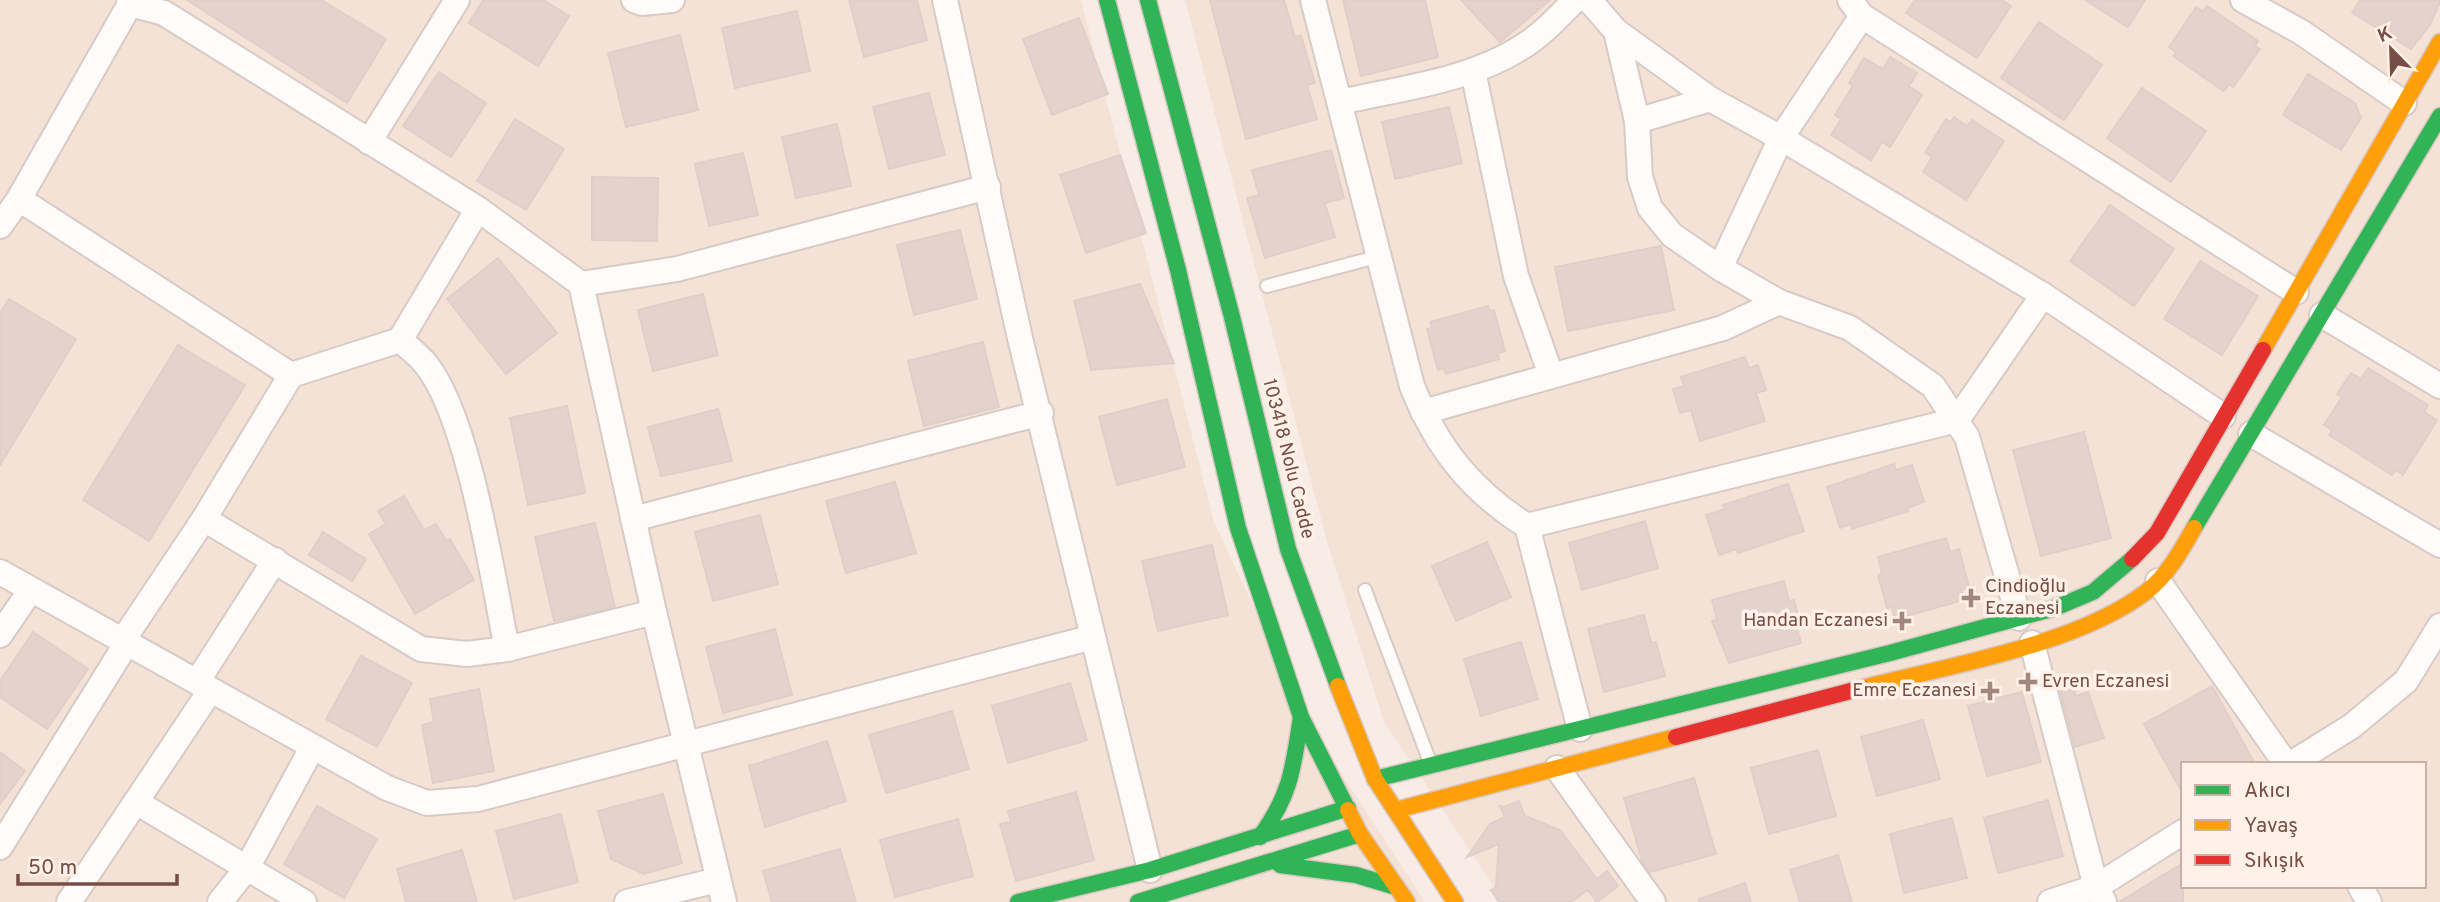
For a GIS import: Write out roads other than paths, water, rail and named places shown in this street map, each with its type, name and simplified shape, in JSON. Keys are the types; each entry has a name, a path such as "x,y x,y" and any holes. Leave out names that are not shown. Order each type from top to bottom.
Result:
{"main road":[{"path":"1107,0 1178,270 1238,528 1301,717 1360,834 1406,902"},
{"name":"103418 Nolu Cadde","path":"1148,0 1232,317 1289,550 1375,779 1455,902"},
{"path":"1375,779 2019,618 2055,608 2093,592 2136,556 2157,533 2440,42"},
{"path":"1396,810 2032,643 2109,613 2158,581 2184,545 2439,118"},
{"path":"1260,837 1282,808 1292,778 1301,717"},
{"path":"1018,902 1150,870 1348,808"},
{"path":"1151,900 1360,834"},
{"path":"1269,863 1356,876 1396,887"}],"street":[{"path":"369,142 457,0"},
{"path":"634,0 642,3 672,0"},
{"path":"946,0 1020,338 1041,412 1150,870"},
{"path":"1313,0 1412,386 1423,412 1462,474 1494,506 1527,526 1580,729"},
{"path":"1340,102 1474,71 1521,48 1542,33 1574,0"},
{"path":"1589,0 1616,31 1710,99 1781,138 2043,295 2223,415"},
{"path":"2243,0 2301,32 2404,103"},
{"path":"0,226 19,199 130,2 164,13 478,209 581,284 654,612 721,891 627,902"},
{"path":"1720,268 1781,138 1856,8 2296,292"},
{"path":"1616,31 1637,121 1640,177 1650,208 1672,235 1720,268 1779,302 1850,328 1933,386 1967,436 2019,618"},
{"path":"1474,71 1516,275 1551,375"},
{"path":"1637,121 1710,99"},
{"path":"581,284 677,269 988,187"},
{"path":"19,199 290,375"},
{"path":"0,847 125,640 204,519 290,375 400,340 478,209"},
{"path":"1527,526 1957,420 2043,295"},
{"path":"1423,412 1723,328 1779,302"},
{"path":"2322,314 2440,386"},
{"path":"400,340 425,362 459,434 508,649"},
{"path":"633,519 1041,412"},
{"path":"2251,434 2440,545"},
{"path":"204,519 421,649 467,654 508,649 654,612"},
{"path":"69,902 136,802 275,560"},
{"path":"0,572 30,591 125,640 312,748 387,788 427,803 478,799 1093,637"},
{"path":"2158,581 2288,762"},
{"path":"0,635 30,591"},
{"path":"2292,762 2352,726 2406,681 2440,626"},
{"path":"2032,643 2100,894"},
{"path":"220,902 247,868 312,748"},
{"path":"1556,768 1653,902"},
{"path":"136,802 304,902"},
{"path":"2050,902 2100,894 2181,833"}],"lane":[{"path":"1267,286 1380,256"},
{"path":"1365,590 1432,765"}],"place":[{"name":"Cindioğlu Eczanesi","path":"1971,598"},
{"name":"Handan Eczanesi","path":"1902,621"},
{"name":"Evren Eczanesi","path":"2028,682"},
{"name":"Emre Eczanesi","path":"1990,691"}]}
